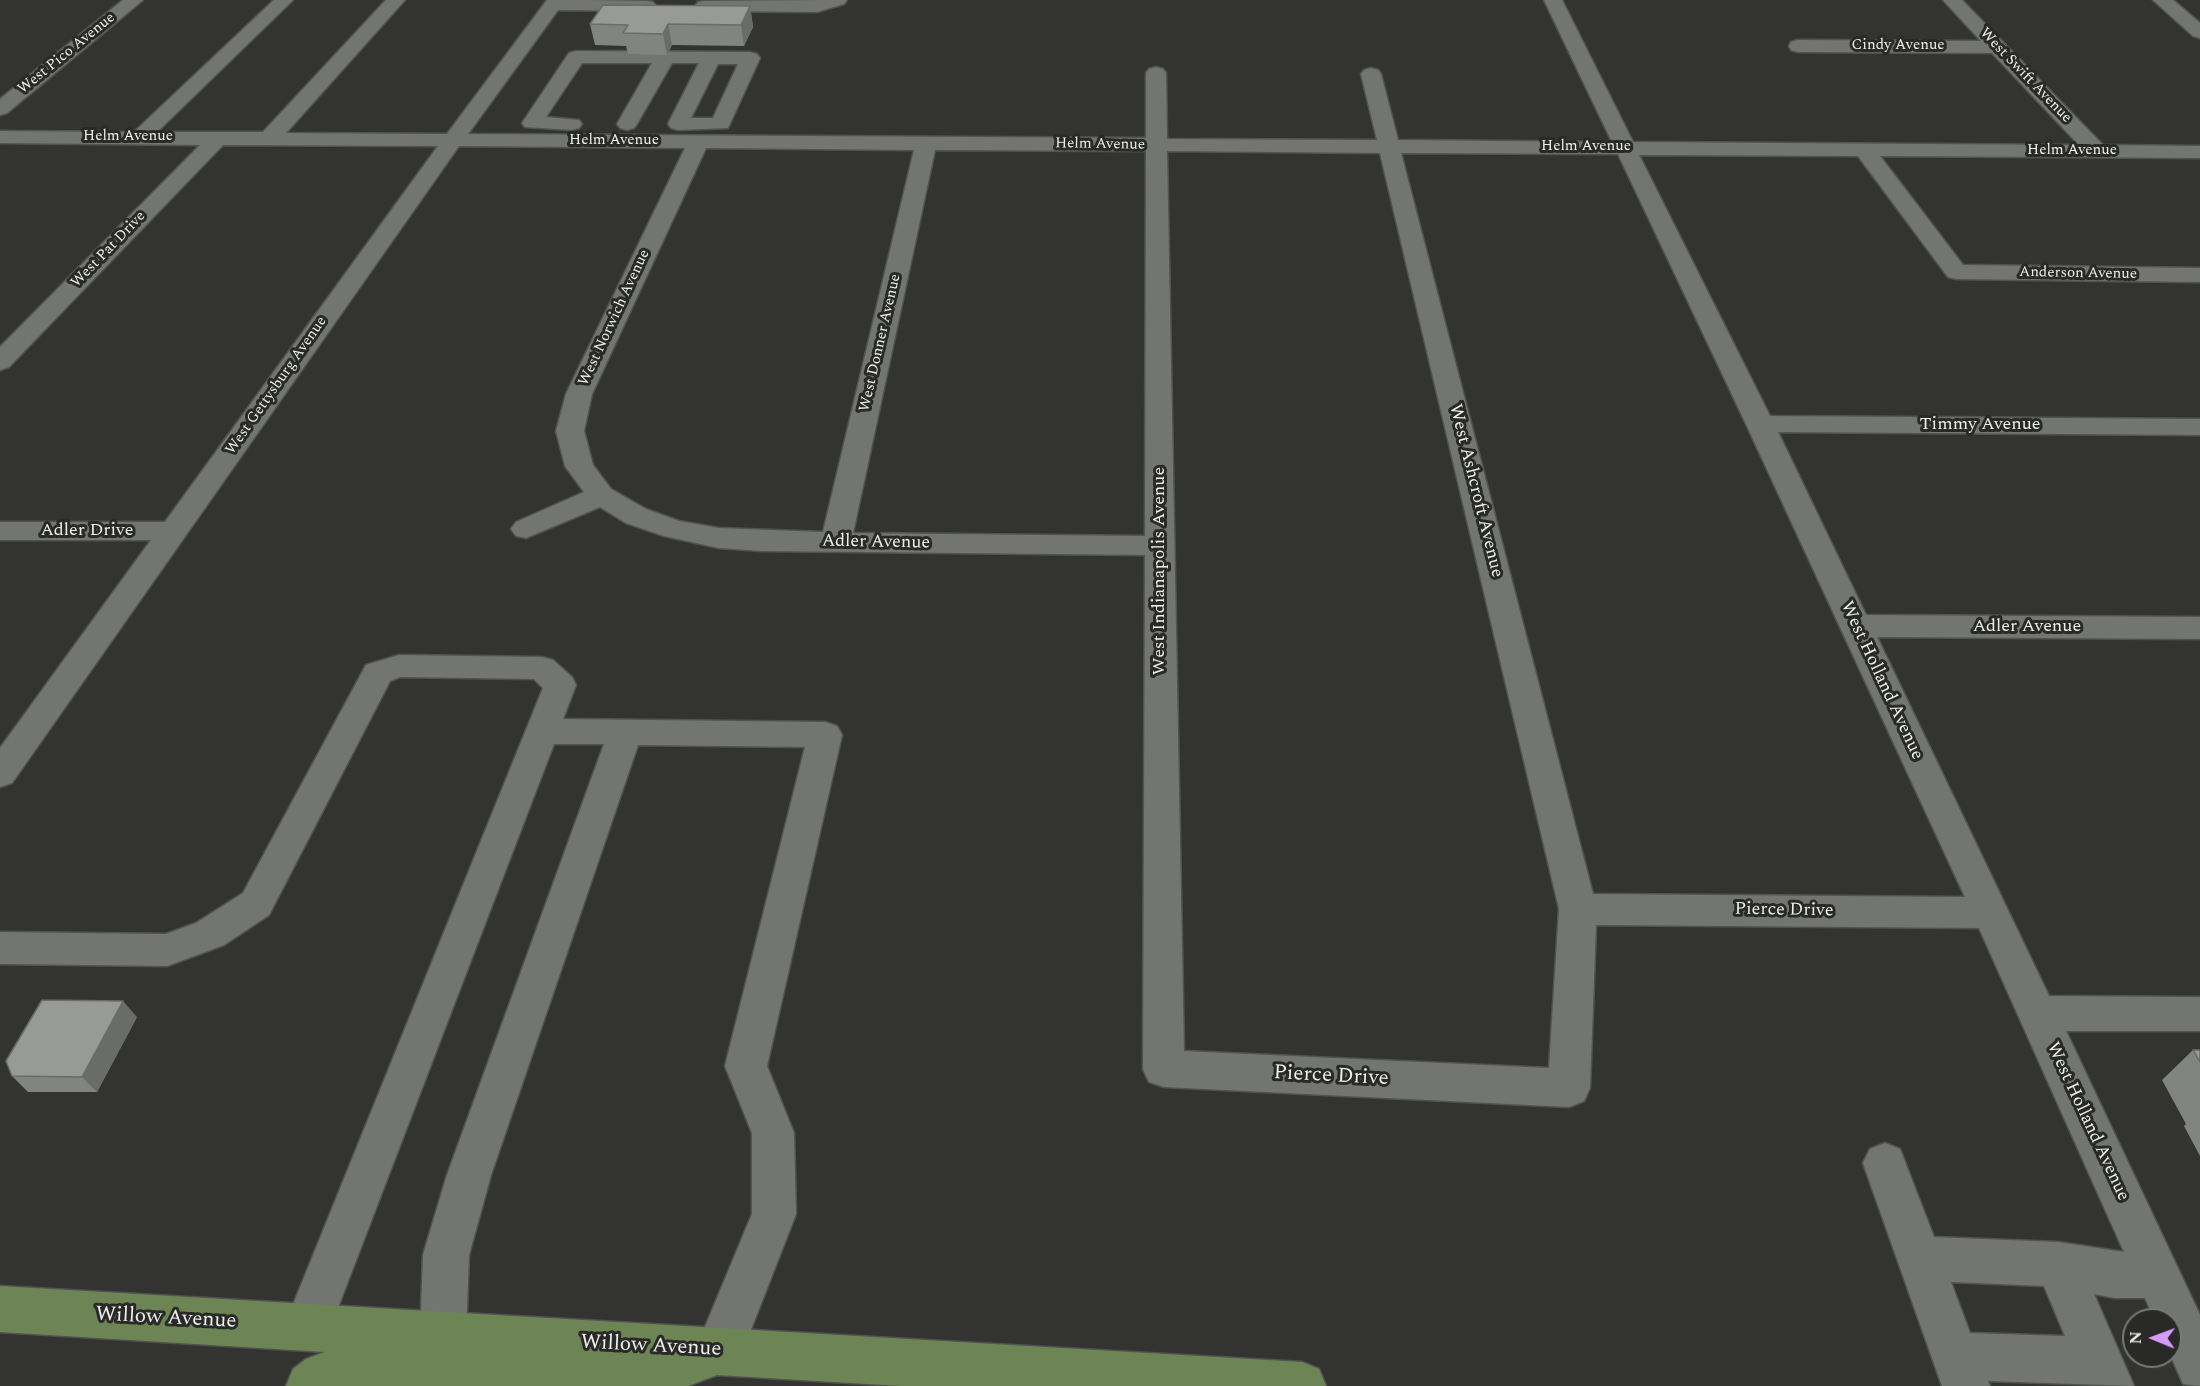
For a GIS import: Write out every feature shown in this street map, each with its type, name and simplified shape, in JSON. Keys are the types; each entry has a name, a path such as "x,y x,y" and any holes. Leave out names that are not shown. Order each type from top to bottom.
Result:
{"main road":[{"name":"Willow Avenue","path":"0,1309 719,1351 906,1375 1302,1386"},
{"path":"310,1386 323,1376 348,1370 508,1382 603,1379 659,1372 719,1351"}],"street":[{"name":"West Pico Avenue","path":"0,109 134,0"},
{"path":"140,137 284,0"},
{"path":"269,139 396,0"},
{"path":"686,6 817,7 838,0"},
{"name":"West Holland Avenue","path":"1553,0 1760,424 1991,913 2200,1367"},
{"name":"West Swift Avenue","path":"1952,0 2097,151"},
{"path":"2162,0 2200,32"},
{"path":"554,3 662,6"},
{"name":"West Gettysburg Avenue","path":"5,760 174,531 453,140 554,3"},
{"name":"Cindy Avenue","path":"1798,46 1997,47"},
{"path":"578,133 532,123 576,57 750,58 721,124 678,124 631,130"},
{"path":"631,130 665,58"},
{"path":"678,124 711,58"},
{"name":"West Indianapolis Avenue","path":"1156,73 1164,1069"},
{"name":"West Ashcroft Avenue","path":"1371,74 1391,147 1578,909 1569,1088"},
{"name":"Helm Avenue","path":"0,137 453,140 631,130 698,142 2200,152"},
{"name":"West Pat Drive","path":"0,362 218,138"},
{"name":"West Norwich Avenue","path":"601,495 579,466 570,431 579,394 698,142"},
{"name":"West Donner Avenue","path":"836,542 926,143"},
{"name":"Anderson Avenue","path":"1864,149 1956,272 2200,275"},
{"name":"Timmy Avenue","path":"1760,424 2200,427"},
{"path":"526,528 601,495"},
{"name":"Adler Avenue","path":"601,495 636,516 674,529 719,538 836,542 1160,546"},
{"name":"Adler Drive","path":"0,531 174,531"},
{"name":"Adler Avenue","path":"1855,626 2200,628"},
{"path":"0,948 167,950 210,934 255,904 378,673 399,666 542,668 560,685 307,1328"},
{"path":"542,731 825,735 746,1066 773,1133 774,1214 719,1351"},
{"path":"443,1336 446,1255 469,1175 625,732"},
{"name":"Pierce Drive","path":"1578,909 1991,913"},
{"path":"2036,1013 2200,1014"},
{"name":"Pierce Drive","path":"1164,1069 1569,1088"},
{"path":"1885,1163 1961,1371 2105,1373 2058,1264"},
{"path":"1920,1259 2058,1264 2115,1275 2158,1275"}],"building":[{"path":"603,5 750,6 741,25 668,24 663,34 623,33 628,25 590,24"},
{"path":"42,1000 123,1001 82,1077 12,1076 6,1061"},
{"path":"2193,1050 2200,1050 2200,1062"}]}
